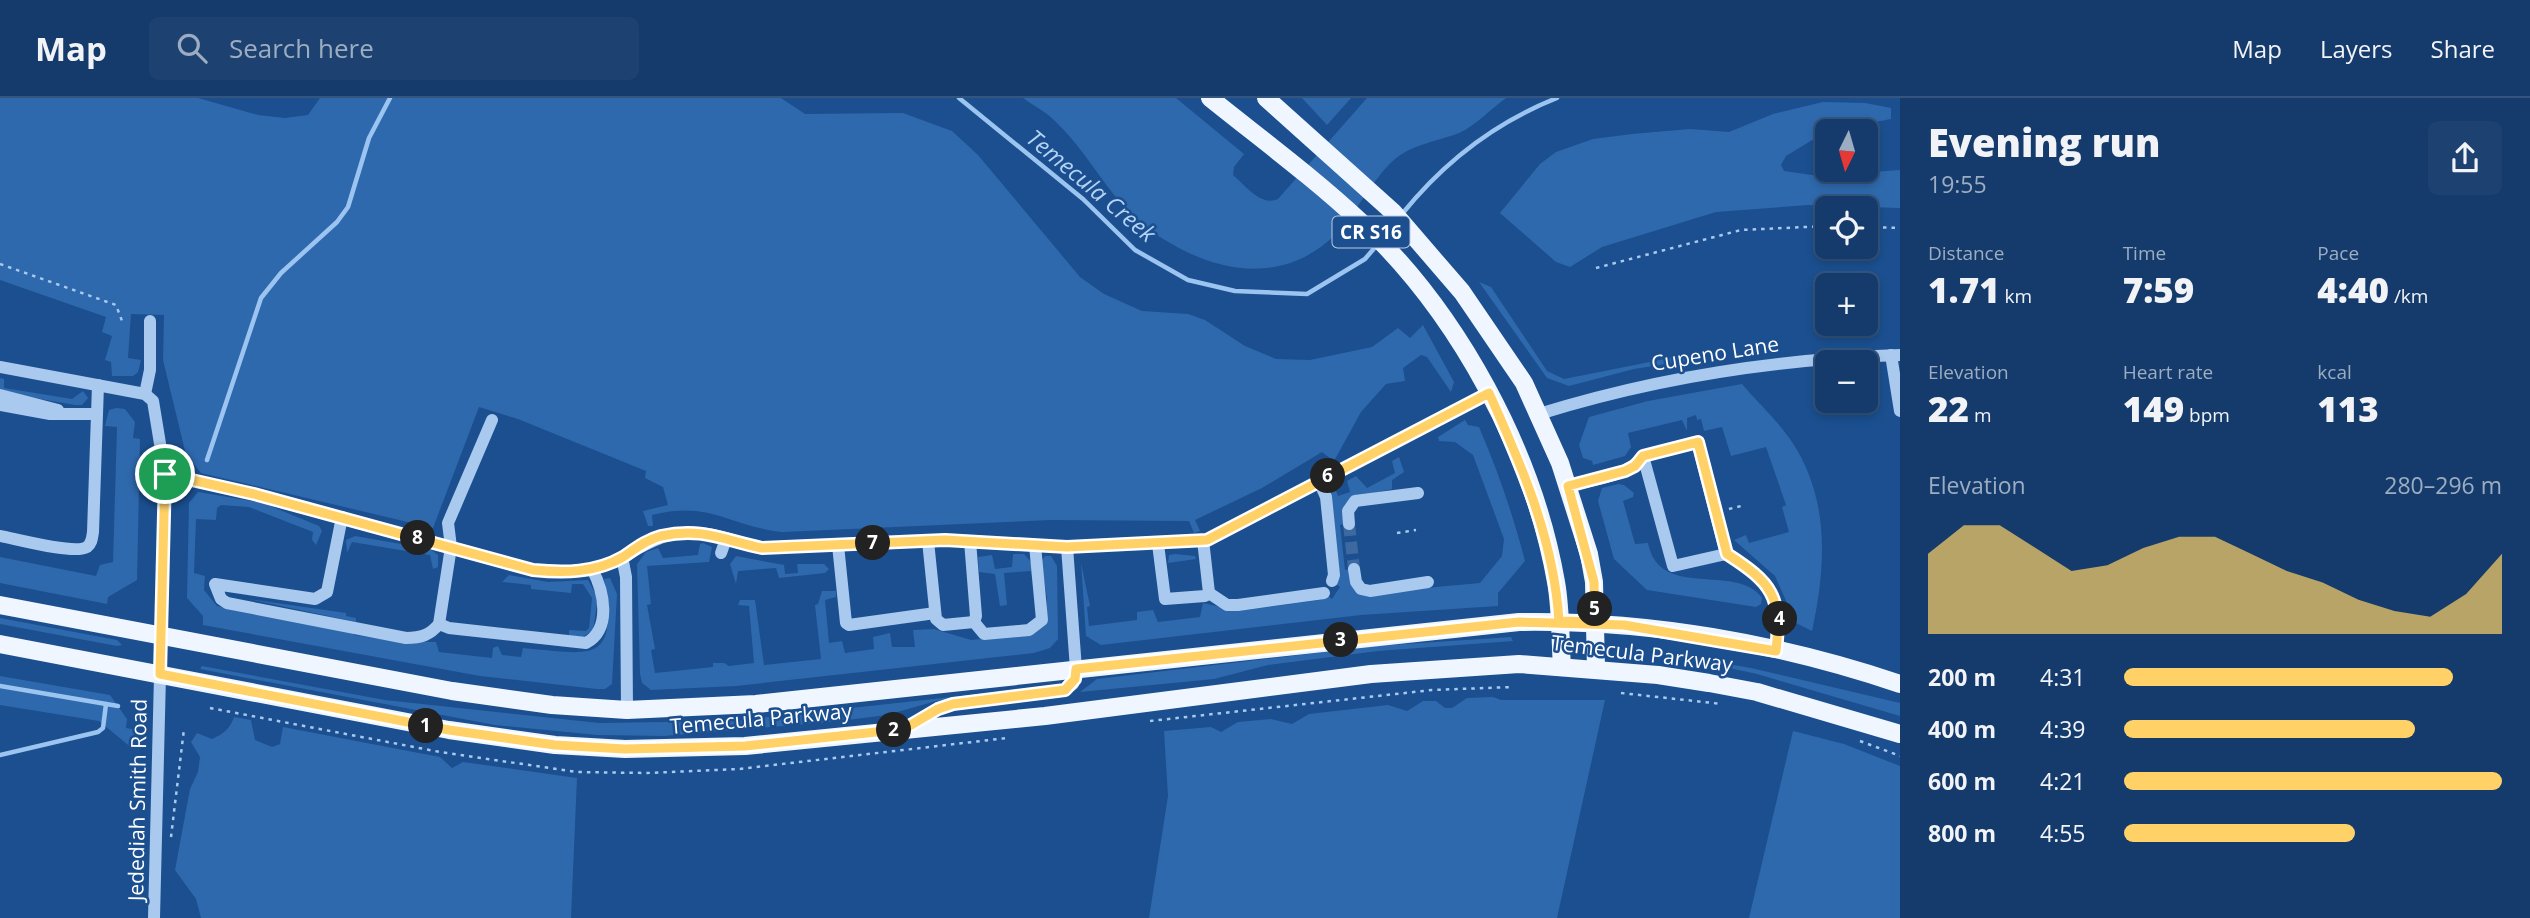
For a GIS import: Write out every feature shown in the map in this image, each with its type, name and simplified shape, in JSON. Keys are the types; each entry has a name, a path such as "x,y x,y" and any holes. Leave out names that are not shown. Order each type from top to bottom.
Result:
{"main road":[{"name":"CR S16","path":"1210,98 1364,224 1444,317 1475,362 1538,514 1556,583 1562,667"},
{"name":"CR S16","path":"1266,98 1393,212 1462,292 1504,352 1539,414 1568,486 1592,573 1596,669"},
{"name":"Temecula Parkway","path":"0,605 452,691 552,705 627,710 756,704 1435,629 1559,621 1595,622 1697,635 1776,651 1900,684"},
{"name":"Temecula Parkway","path":"0,644 449,730 555,745 625,749 704,748 1045,716 1395,672 1519,664 1658,675 1757,692 1900,734"}],"street":[{"path":"0,367 145,394 150,370 150,321"},
{"name":"Cupeno Lane","path":"1539,414 1609,392 1739,367 1796,360 1895,355"},
{"path":"1895,355 1900,411"},
{"path":"0,536 71,549 85,548 90,544 93,532 98,386"},
{"path":"165,474 342,517 533,570 592,569 622,557 658,537 712,533 762,548 928,541 1067,547 1158,544 1203,540 1489,393"},
{"name":"Jedediah Smith Road","path":"145,394 153,401 165,474 154,918"},
{"path":"0,395 51,406 62,412"},
{"path":"0,405 50,414 95,414"},
{"path":"342,517 327,592 322,597 315,599 215,584 220,599 227,603 406,638 426,636 439,624 451,547 448,523 492,420"},
{"path":"1568,486 1625,471 1635,466 1643,456 1698,442 1727,554 1755,572 1773,593 1780,619 1776,651"},
{"path":"1643,456 1673,566 1727,554"},
{"path":"1319,481 1325,496 1334,575 1332,581"},
{"path":"1349,524 1348,511 1355,501 1418,493"},
{"path":"722,553 726,539"},
{"path":"1203,540 1209,593 1227,605 1324,593"},
{"path":"928,541 936,619 943,625 974,622"},
{"path":"970,541 976,617 974,622"},
{"path":"1158,544 1165,598 1205,596 1209,593"},
{"path":"838,545 846,623 849,625 935,613"},
{"path":"974,622 984,634 1029,630 1042,620 1035,545"},
{"path":"904,729 938,709 953,704 1065,690 1075,679 1067,547"},
{"path":"622,557 626,577 627,710"},
{"path":"439,624 449,628 520,638 586,643 595,638 601,625 603,603 601,588 592,569"},
{"path":"1354,569 1356,582 1361,589 1370,591 1428,582"}],"path":[{"path":"1596,268 1741,230 1815,227"},
{"path":"1878,228 1900,229"},
{"path":"0,264 109,302 118,308 122,321"},
{"path":"1397,533 1416,530"},
{"path":"1621,693 1732,705"},
{"path":"171,839 184,729"},
{"path":"1851,738 1900,756"}],"shaded area":[{"path":"0,98 198,98 258,115 285,118 308,115 320,98 781,98 805,114 903,113 952,131 978,155 1080,277 1104,294 1142,311 1188,314 1205,320 1245,346 1276,359 1310,360 1372,347 1398,328 1410,338 1423,325 1454,382 1451,392 1427,357 1421,355 1403,368 1405,381 1386,384 1361,412 1334,461 1322,452 1262,488 1195,520 1200,531 1194,533 1189,521 1050,520 783,532 705,512 690,511 652,515 653,526 648,526 643,511 668,505 663,487 645,478 646,471 518,419 479,407 433,528 201,473 186,455 163,360 164,315 131,314 128,358 141,360 138,372 133,376 112,376 111,362 105,360 112,336 102,332 106,317 0,280"},
{"path":"1023,98 1176,98 1244,154 1234,167 1233,175 1259,198 1272,201 1278,199 1367,98 1506,98 1465,130 1418,146 1395,159 1336,234 1314,252 1291,263 1267,268 1242,268 1218,264 1193,255 1147,228 1122,205 1057,123"},
{"path":"1302,98 1351,98 1327,125"},
{"path":"1823,102 1865,103 1891,108 1891,119 1878,121 1878,119 1815,119 1815,138 1786,156 1781,165 1784,171 1815,175 1815,182 1878,182 1878,172 1900,170 1900,208 1878,207 1878,196 1815,196 1815,205 1716,212 1602,247 1570,267 1556,262 1500,213 1540,164 1556,152 1593,139 1632,134 1690,129 1729,132 1773,114"},
{"path":"1479,282 1491,287 1547,371 1564,379 1680,356 1704,358 1634,369 1569,386 1547,378"},
{"path":"0,378 4,379 4,388 72,399 83,391 88,398 82,405 75,405 0,392"},
{"path":"1742,384 1792,442 1813,487 1819,510 1822,558 1812,631 1796,623 1775,576 1734,540 1746,535 1749,543 1789,532 1782,507 1786,505 1766,447 1731,456 1722,427 1704,431 1701,419 1697,420 1696,415 1687,418 1687,431 1682,420 1628,433 1631,447 1625,456 1593,465 1592,461 1583,458 1579,445 1589,417 1648,401"},
{"path":"125,409 135,422 133,438 140,439 137,580 108,597 107,604 0,583 0,557 96,576 100,565 113,562 117,427 105,426 109,410"},
{"path":"1465,420 1468,425 1479,427 1505,493 1525,561 1498,593 1498,606 1361,615 1101,645 1086,636 1081,563 1090,606 1087,607 1089,626 1137,620 1137,612 1153,610 1158,622 1200,617 1203,603 1238,611 1320,600 1328,596 1332,599 1340,587 1335,583 1330,490 1335,488 1338,496 1350,492 1347,481 1356,476 1367,488 1395,473 1392,461 1399,457 1404,472 1392,480 1392,489 1359,496 1346,524 1340,525 1345,570 1350,569 1351,580 1392,591 1480,583 1502,556 1504,539 1473,455 1455,442 1439,441 1438,437"},
{"path":"1618,484 1634,493 1633,497 1623,501 1635,544 1648,543 1655,561 1667,571 1682,576 1735,582 1750,588 1762,598 1761,604 1756,607 1647,590 1614,559 1598,501 1602,488"},
{"path":"198,492 263,503 319,526 322,531 316,545 312,540 313,532 249,507 221,505 217,508 216,520 196,519 194,573 205,576 204,590 217,606 354,632 354,635 394,641 436,642 439,652 492,658 493,648 498,646 502,655 521,657 523,648 582,652 595,648 603,641 608,607 604,579 610,578 617,594 612,684 605,689 597,689 480,676 203,625 203,616 187,598 189,503"},
{"path":"355,536 430,549 438,555 438,567 433,569 430,555 352,542 347,553 346,540"},
{"path":"700,544 712,547 709,562 647,566 651,604 647,605 655,649 651,650 655,673 713,667 713,663 729,666 754,663 749,606 738,605 740,600 755,600 764,665 821,659 815,605 818,604 822,591 836,591 836,597 825,600 829,643 842,641 845,653 874,649 873,637 890,633 892,647 915,647 913,630 934,629 971,640 1031,634 1045,622 1047,598 1041,562 1045,556 1051,556 1057,566 1058,639 1050,648 1034,653 736,686 651,690 642,683 640,674 637,564 646,552 658,548 663,558 698,555"},
{"path":"1013,554 1024,554 1032,563 1033,587 1031,571 1004,573 1007,605 1000,606 995,574 979,572 978,557 992,555 995,569 1012,567"},
{"path":"1169,555 1195,556 1196,559 1168,563"},
{"path":"736,556 784,565 785,574 798,573 797,564 824,564 829,569 825,573 779,578 776,568 738,571 736,584 730,564"},
{"path":"509,575 548,582 588,580 598,598 593,630 583,637 569,636 569,630 586,631 589,628 592,598 583,584 572,584 571,593 531,589 531,585 502,582"},
{"path":"248,599 346,613 346,616 356,618 356,622"},
{"path":"0,618 117,640 122,645 0,624"},
{"path":"1511,637 1513,641 1378,651 1268,665 1214,679 1080,692 1097,679 1375,646"},
{"path":"1646,650 1751,668 1900,703 1900,716 1757,674"},
{"path":"202,666 385,700 599,723 732,721 1061,685 936,701 887,715 840,721 664,736 597,735 495,725 200,669"},
{"path":"0,676 110,695 127,719 126,728 137,730 133,749 99,721 0,705"},
{"path":"1493,697 1501,700 1605,700 1557,918 1149,918 1168,796 1164,731 1211,727 1221,732 1238,722 1271,719 1292,724 1309,714 1388,705 1407,711 1423,701 1436,701 1445,708 1452,708 1467,698"},
{"path":"234,717 251,720 255,740 272,747 280,744 283,727 440,757 452,768 463,762 577,778 571,918 201,918 196,899 175,870 190,789 198,772 200,757 191,742 197,733 212,739 220,735"},
{"path":"1793,731 1844,744 1900,766 1900,918 1749,918"}],"waterway":[{"path":"207,460 261,298 281,273 337,222 348,207 369,138 390,98"},
{"name":"Temecula Creek","path":"959,98 1083,199 1135,250 1188,280 1235,291 1307,294 1365,259 1377,245"},
{"name":"Temecula Creek","path":"1402,214 1435,178 1472,146 1513,119 1557,98"},
{"name":"Temecula Creek","path":"1382,238 1396,221"},
{"path":"0,686 118,706"},
{"path":"0,755 98,732 103,728 106,704"}],"tunnel":[{"path":"1349,524 1354,569"}],"route":[{"path":"165,474 160,674 449,730 555,745 625,749 745,746 904,729 938,709 953,704 1065,690 1073,684 1076,669 1519,622 1595,622 1624,625 1697,635 1776,651 1780,619 1773,593 1755,572 1727,554 1698,442 1643,456 1635,466 1625,471 1568,486 1594,582 1595,622 1559,621 1556,583 1535,502 1489,393 1207,540 1173,544 1067,547 945,540 762,548 733,542 712,533 685,533 658,537 606,565 557,572 533,570 254,494 165,474"}]}
